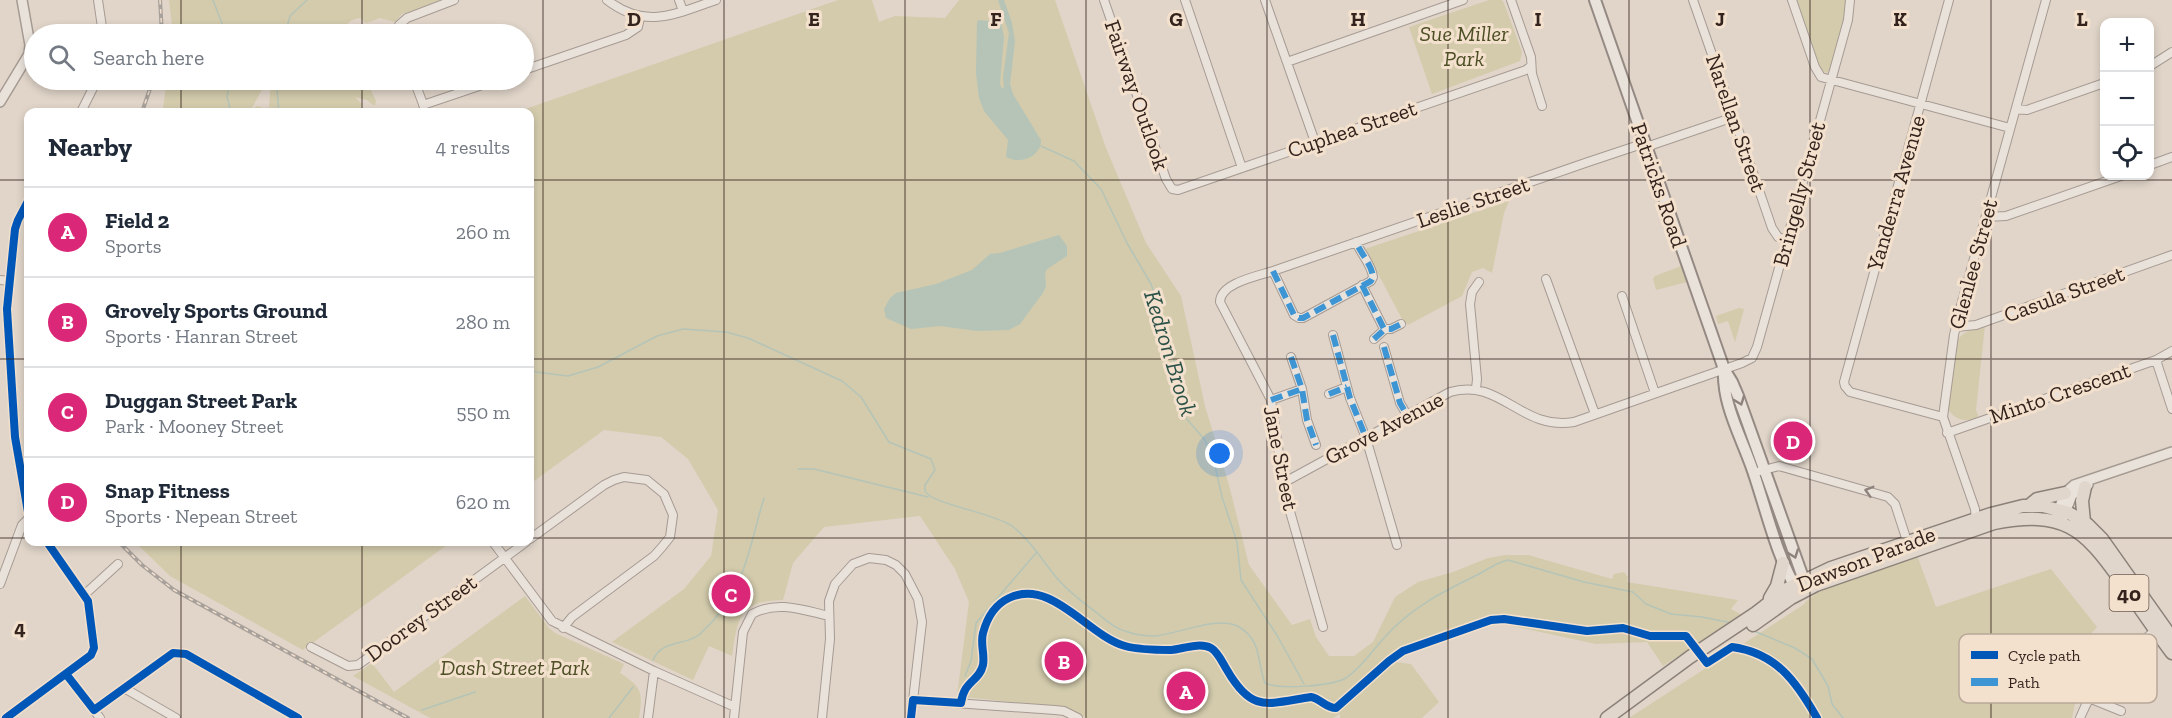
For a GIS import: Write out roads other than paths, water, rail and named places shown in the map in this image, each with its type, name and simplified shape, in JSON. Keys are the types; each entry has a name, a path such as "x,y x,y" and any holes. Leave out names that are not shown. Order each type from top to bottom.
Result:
{"main road":[{"name":"Patricks Road","path":"1595,0 1724,369 1732,382 1784,563 1801,587"},
{"name":"Patricks Road","path":"1759,471 1801,587"},
{"path":"2084,522 2082,501 2085,487"},
{"path":"2031,505 2037,499 2065,493"},
{"name":"Dawson Parade","path":"1761,614 1769,602 1801,587 1976,524 2006,509 2031,505 2062,510"},
{"name":"40","path":"2062,510 2084,522 2102,539 2159,627 2172,652"},
{"name":"Dawson Parade","path":"1976,524 2015,520 2058,523"},
{"name":"40","path":"2058,523 2081,533 2092,543 2159,627 2172,638"},
{"path":"1769,602 1784,563"},
{"name":"Dawson Parade","path":"1607,718 1801,587"}],"street":[{"path":"22,0 26,24"},
{"path":"98,0 102,24"},
{"path":"400,24 407,18 454,0"},
{"path":"607,0 627,13 640,17 666,17 716,0"},
{"path":"679,0 683,11"},
{"name":"Fairway Outlook","path":"1104,0 1166,179 1172,189"},
{"path":"1185,0 1242,168"},
{"path":"1265,0 1315,142"},
{"path":"1287,62 1463,0"},
{"path":"1511,0 1531,57 1532,74 1542,106"},
{"name":"Narellan Street","path":"1693,0 1730,106 1731,118 1738,129 1774,232 1778,237 1786,240"},
{"path":"1792,0 1818,74 1831,80 2010,128"},
{"name":"Bringelly Street","path":"1724,369 1748,360 1754,354 1848,20 1850,0"},
{"name":"Yanderra Avenue","path":"1943,417 1852,393 1845,386 1845,375 1949,0"},
{"name":"Glenlee Street","path":"1976,524 1975,509 1943,417 1956,327 2046,0"},
{"path":"534,67 627,35 638,27 640,17"},
{"path":"2154,63 2172,52"},
{"path":"0,102 24,62"},
{"name":"Cuphea Street","path":"1172,189 1185,188 1531,66"},
{"path":"2016,109 2027,110 2100,84"},
{"path":"83,108 92,90"},
{"path":"417,90 424,108"},
{"path":"427,108 472,90"},
{"name":"Leslie Street","path":"1220,297 1226,288 1273,271 1588,162 1639,146 1652,146 1731,118"},
{"path":"2154,164 2172,157"},
{"path":"1986,217 2006,216 2110,180"},
{"path":"24,209 15,229 7,309 15,437 24,489"},
{"path":"1273,271 1294,315 1299,318 1371,281 1373,274 1356,242"},
{"name":"Casula Street","path":"1956,327 1976,325 2172,255"},
{"path":"1546,279 1595,414"},
{"path":"0,280 10,281"},
{"path":"1479,282 1472,292 1470,304 1476,389 1494,395 1544,422 1563,423 1595,414 1724,369"},
{"path":"1362,285 1385,329"},
{"path":"1622,296 1655,393"},
{"name":"Jane Street","path":"1220,297 1220,302 1271,400 1283,483 1323,627"},
{"path":"1374,339 1385,329 1401,324"},
{"path":"1333,335 1397,545"},
{"path":"1384,347 1400,403 1407,415"},
{"name":"Minto Crescent","path":"1947,433 2156,360 2172,351"},
{"path":"1291,357 1302,389 1307,420 1316,444"},
{"path":"2156,360 2172,409"},
{"path":"1329,394 1347,387"},
{"name":"Grove Avenue","path":"1283,483 1450,392 1463,388 1476,389"},
{"path":"1271,400 1302,389"},
{"path":"2062,510 2072,495 2103,477 2172,452"},
{"path":"1759,471 1779,466 1888,496 1895,504 1909,547"},
{"path":"534,536 604,485 624,477 647,480 664,494 670,505 673,515 670,537 654,556 572,617 563,628"},
{"path":"2058,523 2065,493 2074,485 2091,478 2103,477"},
{"path":"0,584 24,523"},
{"path":"10,717 91,656 94,648 90,606 50,546"},
{"path":"496,546 552,621 654,671 735,706"},
{"name":"Doorey Street","path":"311,647 348,666 358,665 520,546"},
{"path":"822,718 830,639 829,601 835,584 853,564 869,558 886,560 896,565 905,574 918,599 922,622 911,718"},
{"path":"84,595 118,564"},
{"path":"734,718 743,632 752,614 776,606 829,616"},
{"path":"2150,634 2159,627"},
{"path":"94,710 173,653 186,654 298,718"},
{"path":"648,718 654,671"},
{"path":"66,674 100,718"},
{"path":"124,688 176,718"},
{"path":"913,700 1061,711 1078,718"},
{"path":"2080,718 2087,703"},
{"path":"2101,703 2121,711"}],"waterway":[{"path":"213,0 222,24"},
{"name":"Kedron Brook","path":"288,24 290,16 307,0"},
{"path":"228,90 227,97 230,108"},
{"name":"Kedron Brook","path":"277,90 279,108"},
{"name":"Kedron Brook","path":"1041,146 1074,161 1101,189 1127,243 1151,284 1169,335 1185,417 1205,440 1215,466 1222,497 1237,542 1241,580 1278,637 1304,684"},
{"name":"Kedron Brook","path":"534,371 568,376 598,367 657,336 683,329 726,332 748,338 842,381 861,397 889,442 931,459 935,470 925,485 925,491 930,496 1012,526 1066,587 1111,624 1131,633 1152,636 1210,624 1230,624 1239,627 1252,638 1258,652 1265,683 1272,685 1293,687 1318,685 1346,678 1394,627 1416,609 1453,587 1508,560 1584,582 1633,592 1646,604 1671,614 1732,623"},
{"path":"798,469 814,469 928,497"},
{"path":"653,660 666,646 700,634 727,603 743,571 764,498"},
{"path":"965,676 971,661 976,623 1037,552"},
{"name":"Kedron Brook","path":"1754,631 1795,648 1812,659 1828,686 1832,704 1843,718"},
{"path":"609,718 633,687"},
{"path":"422,710 475,692"}],"railway":[{"path":"160,0 161,24"},
{"path":"143,108 150,90"},
{"path":"123,546 142,565 174,590 408,718"}],"place":[{"name":"Snap Fitness","path":"1793,441"},
{"name":"Duggan Street Park","path":"731,594"},
{"name":"Grovely Sports Ground","path":"1064,661"},
{"name":"Field 2","path":"1186,691"}],"park label":[{"name":"Sue Miller Park","path":"1464,46"},
{"name":"Dash Street Park","path":"515,667"}]}
